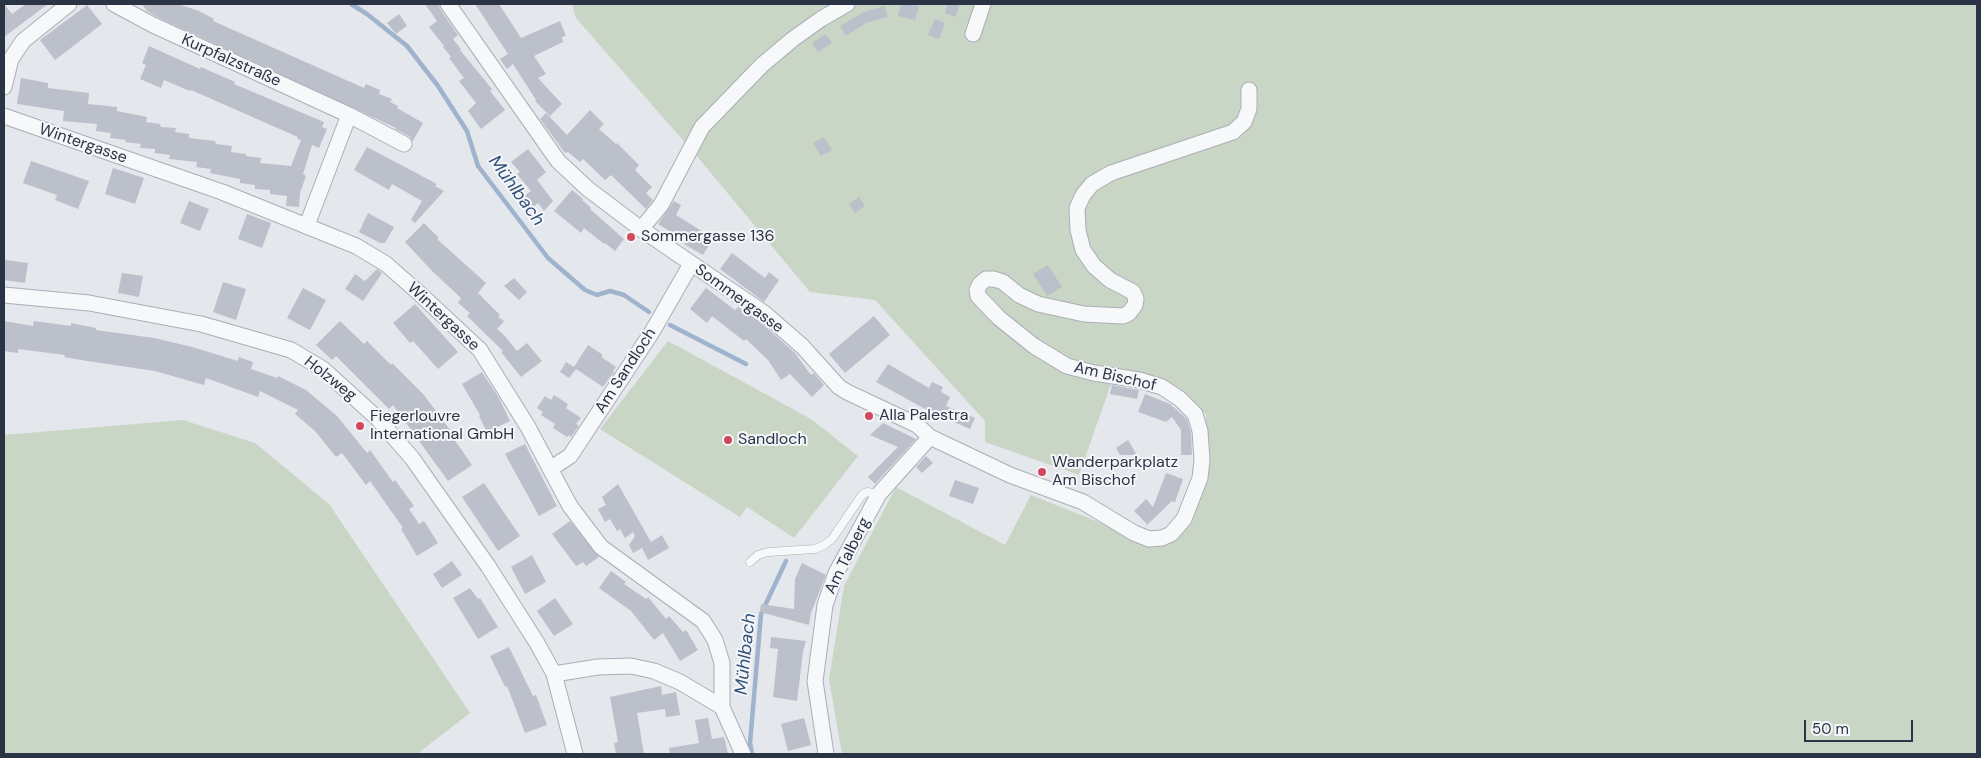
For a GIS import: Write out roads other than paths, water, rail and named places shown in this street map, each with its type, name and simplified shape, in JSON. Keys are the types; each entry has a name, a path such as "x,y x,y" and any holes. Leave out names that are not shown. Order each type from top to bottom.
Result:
{"street":[{"path":"4,87 7,56 28,35 69,4"},
{"name":"Kurpfalzstraße","path":"114,4 153,26 349,115 404,144"},
{"name":"Sommergasse","path":"448,4 558,161 588,189 691,264 764,313 802,346 839,387 917,425 930,437"},
{"path":"642,229 661,205 702,127 762,65 800,34 847,4"},
{"path":"973,34 983,4"},
{"name":"Am Bischof","path":"930,437 1010,475 1083,502 1134,533 1149,539 1162,538 1171,534 1184,519 1200,478 1202,460 1200,431 1195,414 1180,399 1162,387 1139,380 1094,373 1067,366 1034,346 999,318 978,296 977,290 980,284 986,280 994,279 1003,282 1019,296 1038,304 1084,314 1123,316 1129,313 1135,305 1136,299 1132,292 1110,280 1094,266 1083,250 1078,230 1077,208 1083,194 1092,184 1111,172 1233,132 1244,122 1249,109 1249,90"},
{"path":"307,225 349,115"},
{"name":"Wintergasse","path":"4,116 222,192 356,246 386,264 473,343 502,382 570,506 601,547 702,621 715,640 722,663 722,708 743,754"},
{"name":"Am Sandloch","path":"550,469 570,456 652,332 691,264"},
{"name":"Holzweg","path":"4,295 89,304 201,324 291,350 323,369 378,419 412,458 488,566 538,643 554,674 575,754"},
{"name":"Am Talberg","path":"826,754 815,681 825,605 836,573 879,494 930,437"},
{"path":"554,674 598,667 631,666 654,671 680,682 722,708"}],"lane":[{"path":"750,562 758,555 768,552 815,549 824,546 832,539 862,495 867,492 879,494"}],"waterway":[{"name":"Mühlbach","path":"351,4 367,14 407,46 438,86 467,131 478,166 548,258 585,290 597,295 610,291 624,295 649,312"},
{"name":"Mühlbach","path":"670,325 746,364"},
{"name":"Mühlbach","path":"752,754 750,743 761,614 786,561"}],"place":[{"name":"Sommergasse 136","path":"631,237"},
{"name":"Alla Palestra","path":"869,416"},
{"name":"Fiegerlouvre International GmbH","path":"360,426"},
{"name":"Sandloch","path":"728,440"},
{"name":"Wanderparkplatz Am Bischof","path":"1042,472"}]}
